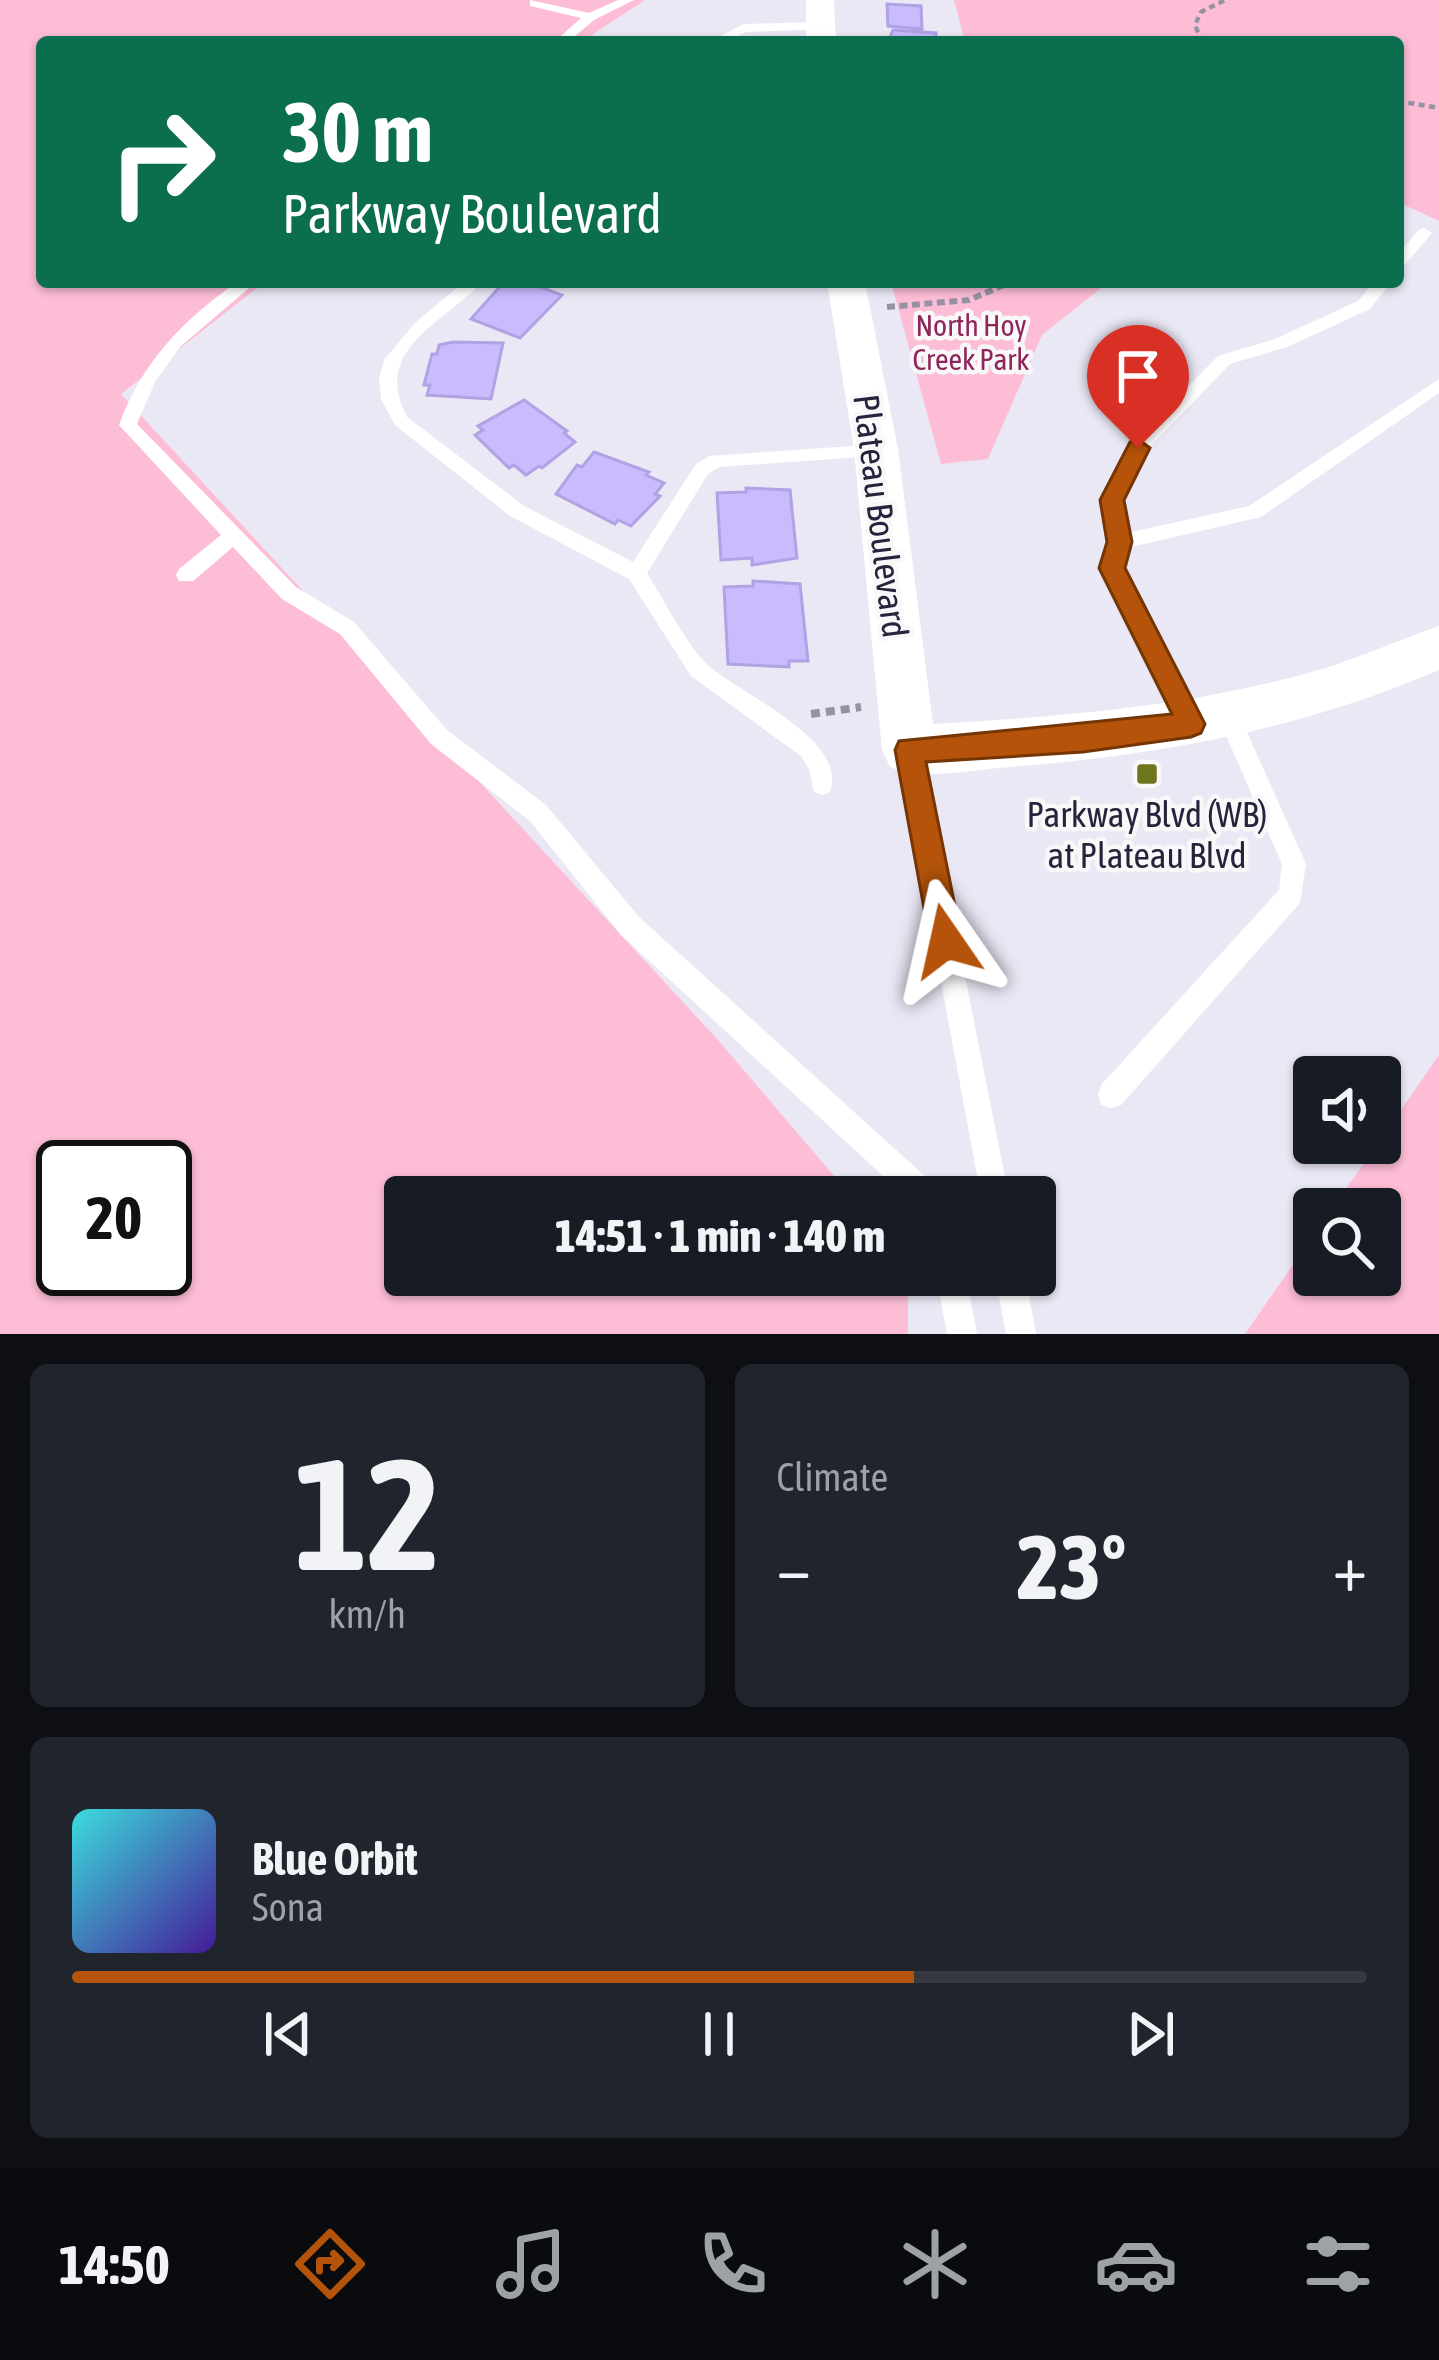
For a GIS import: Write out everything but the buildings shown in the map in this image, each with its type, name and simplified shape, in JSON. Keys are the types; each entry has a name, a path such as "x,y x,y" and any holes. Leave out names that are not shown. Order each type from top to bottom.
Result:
{"street":[{"name":"Plateau Boulevard","path":"862,295 909,750"},
{"path":"909,750 1083,739 1210,721 1354,682 1439,647"}],"lane":[{"path":"567,36 590,17 628,0"},
{"path":"534,3 590,17"},
{"path":"727,36 744,28 821,23"},
{"path":"1404,258 1424,233"},
{"path":"239,288 169,346 138,390 128,425 289,592 347,628 439,736 538,813 630,926 904,1176"},
{"path":"466,288 391,357 384,376 390,406 401,421 518,511 636,573 698,670 809,748 820,767 822,785"},
{"path":"1112,1095 1291,895 1294,864 1112,568 1120,542 1112,500 1138,448 1224,360 1281,343 1364,305 1378,288"},
{"path":"1120,542 1254,512 1439,385"},
{"path":"636,573 702,469 715,461 876,448"},
{"path":"187,575 233,536"},
{"path":"909,750 991,1176"},
{"path":"955,1296 962,1334"},
{"path":"1014,1296 1022,1334"}],"path":[{"path":"1200,36 1195,25 1201,12 1225,0"},
{"path":"1404,102 1439,108"},
{"path":"862,295 964,299 1005,288"},
{"path":"826,709 848,708"}],"green space":[{"path":"0,0 645,0 590,36 36,36 36,288 257,288 121,394 719,1041 834,1176 384,1176 384,1296 908,1296 908,1334 0,1334"},
{"path":"954,0 1439,0 1439,221 1404,205 1404,36 963,36"},
{"name":"North Hoy Creek Park","path":"893,288 1101,288 1042,335 988,459 941,464"},
{"path":"1439,1055 1439,1334 1245,1334 1293,1264 1293,1296 1401,1296 1401,1188 1347,1188 1363,1164 1401,1164 1401,1110"}],"place":[{"name":"Parkway Blvd (WB) at Plateau Blvd","path":"1147,774"}],"route":[{"path":"946,941 909,750 1083,739 1191,724 1112,568 1120,542 1112,500 1138,448"}]}
